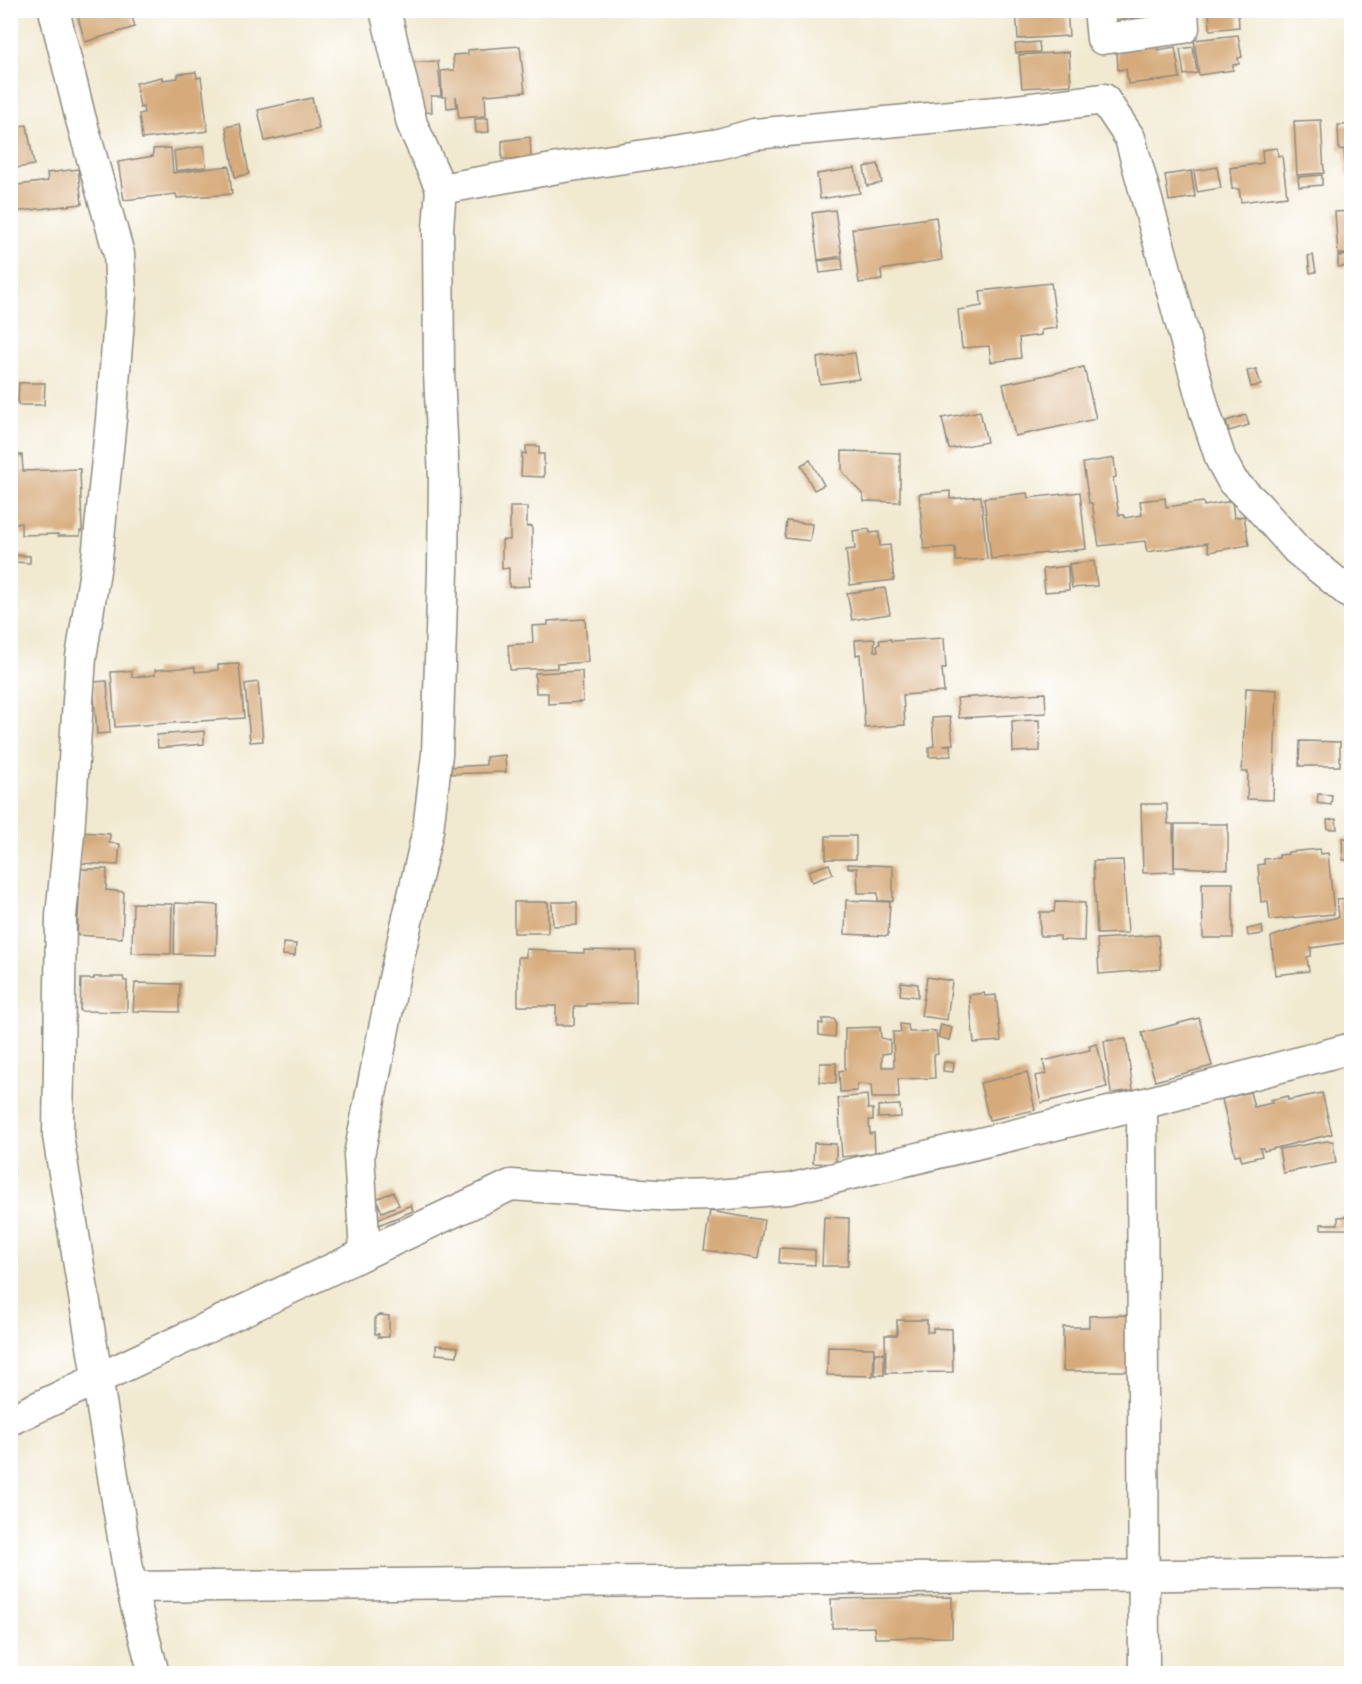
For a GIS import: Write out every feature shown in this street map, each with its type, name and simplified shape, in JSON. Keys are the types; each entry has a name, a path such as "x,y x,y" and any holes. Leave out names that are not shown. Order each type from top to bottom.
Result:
{"street":[{"path":"54,10 80,116 119,254 121,295 97,558 81,657 61,916 58,1136 131,1587 154,1674"},
{"path":"365,1253 359,1155 393,983 428,830 437,754 444,478 439,373 438,228 441,189 412,124 385,10"},
{"path":"1099,10 1102,39 1184,28 1183,10"},
{"path":"441,189 558,168 719,144 754,134 1007,111 1104,99 1130,138 1205,412 1221,460 1233,483 1257,505 1298,550 1352,595"},
{"path":"10,1420 511,1185 670,1196 789,1189 1142,1104 1352,1048"},
{"path":"1142,1104 1144,1674"},
{"path":"131,1587 1352,1573"}],"building":[{"path":"76,10 130,10 135,27 85,42"},
{"path":"1016,10 1067,10 1069,36 1018,39"},
{"path":"1115,10 1163,10 1163,15 1116,20"},
{"path":"1209,10 1238,10 1239,27 1210,30"},
{"path":"1238,35 1242,57 1238,58 1239,64 1233,65 1233,70 1199,75 1194,40"},
{"path":"1039,42 1040,52 1016,53 1015,44"},
{"path":"1157,43 1158,50 1175,47 1180,78 1128,84 1126,69 1118,70 1117,51"},
{"path":"520,46 525,92 485,95 486,116 459,118 456,96 456,107 447,108 446,97 442,97 441,71 454,70 453,55 468,54 468,50"},
{"path":"1193,47 1197,73 1184,75 1180,49"},
{"path":"1069,52 1071,85 1022,88 1019,55"},
{"path":"438,61 441,96 431,96 432,112 415,113 408,63"},
{"path":"196,72 197,78 201,77 208,131 142,139 139,114 144,113 143,107 140,108 136,83 162,77 162,80 178,78 178,74"},
{"path":"312,98 319,129 265,141 258,110"},
{"path":"488,118 489,132 476,133 475,119"},
{"path":"1321,120 1324,173 1297,175 1294,121"},
{"path":"240,124 249,174 235,177 226,127"},
{"path":"27,125 34,165 10,169 10,127"},
{"path":"1338,125 1352,125 1352,175 1346,175 1344,149 1339,150"},
{"path":"530,137 531,159 502,159 502,141"},
{"path":"204,146 206,167 176,171 174,151"},
{"path":"171,148 173,173 229,166 232,194 177,198 176,194 124,200 118,162 153,156 153,149"},
{"path":"1277,148 1278,156 1282,156 1287,196 1241,202 1239,189 1232,189 1230,168 1263,163 1262,150"},
{"path":"878,164 882,183 867,186 864,167"},
{"path":"1217,167 1221,188 1197,192 1194,171"},
{"path":"855,168 860,193 820,199 817,174"},
{"path":"78,169 82,204 13,212 11,186 48,181 47,173"},
{"path":"1191,171 1195,197 1169,201 1165,175"},
{"path":"1322,175 1322,185 1299,187 1298,177"},
{"path":"835,210 842,256 818,260 812,213"},
{"path":"1352,211 1352,254 1338,254 1335,212"},
{"path":"936,217 942,260 881,270 882,280 859,283 852,229"},
{"path":"1313,255 1316,272 1310,273 1308,256"},
{"path":"1352,255 1352,266 1338,267 1338,256"},
{"path":"842,258 843,270 820,273 818,261"},
{"path":"1051,283 1057,328 1041,330 1041,335 1019,338 1021,358 991,362 989,346 962,348 958,310 982,306 980,291"},
{"path":"855,353 859,379 820,384 817,358"},
{"path":"1084,367 1096,419 1015,436 1003,384"},
{"path":"1256,369 1261,385 1251,387 1247,371"},
{"path":"19,383 45,383 44,405 18,405"},
{"path":"980,411 987,442 949,449 942,418"},
{"path":"1246,415 1249,425 1229,431 1226,421"},
{"path":"526,446 539,446 539,454 544,454 544,477 521,476 522,453 526,454"},
{"path":"842,451 900,453 900,502 864,501 863,495 842,471"},
{"path":"10,455 22,455 23,471 80,469 82,531 80,531 80,536 21,535 21,523 10,523"},
{"path":"1114,458 1116,477 1113,478 1119,515 1124,515 1125,518 1142,515 1140,501 1165,498 1166,507 1203,502 1204,506 1232,501 1234,518 1244,516 1249,545 1209,552 1207,543 1147,552 1145,541 1099,546 1083,463"},
{"path":"810,460 824,485 814,490 801,465"},
{"path":"950,491 950,499 981,496 987,559 956,561 955,547 924,549 919,494"},
{"path":"1080,492 1086,549 991,559 984,498 1027,493 1028,498"},
{"path":"510,507 527,507 527,527 532,526 530,586 509,587 509,568 502,569 502,540 510,540"},
{"path":"787,521 812,524 810,541 785,538"},
{"path":"869,529 870,533 879,532 880,546 890,545 894,580 850,585 846,550 855,549 853,531"},
{"path":"14,555 30,556 30,563 14,562"},
{"path":"1094,561 1097,586 1072,588 1069,564"},
{"path":"1068,566 1069,590 1045,592 1043,569"},
{"path":"885,588 890,614 852,620 847,593"},
{"path":"585,619 588,662 557,664 557,668 510,670 508,645 533,643 532,626 548,625 548,621"},
{"path":"944,638 946,669 942,669 944,692 903,695 905,725 865,728 860,654 856,655 855,640 875,639 874,651 878,651 879,640"},
{"path":"239,664 244,718 115,727 111,672 132,671 132,677 155,675 155,670 195,667 195,672 218,670 218,665"},
{"path":"582,671 583,702 548,704 548,693 536,693 535,673"},
{"path":"107,681 110,733 97,734 93,682"},
{"path":"258,682 263,741 250,742 245,684"},
{"path":"1246,688 1277,690 1273,800 1247,799 1248,772 1242,772"},
{"path":"1045,693 1046,713 959,718 957,698"},
{"path":"950,717 953,744 943,745 950,745 951,756 929,757 929,747 934,746 932,718"},
{"path":"1039,720 1040,751 1013,752 1012,721"},
{"path":"204,731 204,744 158,748 157,735"},
{"path":"1300,741 1340,742 1340,766 1299,766"},
{"path":"505,755 506,772 447,774 447,767 486,765 486,757"},
{"path":"1318,794 1332,795 1331,805 1317,803"},
{"path":"1141,804 1167,804 1168,824 1173,824 1174,872 1143,873"},
{"path":"1336,819 1337,829 1328,829 1327,820"},
{"path":"1175,824 1228,824 1228,869 1174,867"},
{"path":"81,832 110,834 109,843 120,844 118,865 79,863"},
{"path":"826,836 856,836 856,859 826,859"},
{"path":"1342,838 1352,838 1352,860 1343,860"},
{"path":"1320,849 1321,854 1328,853 1334,914 1270,920 1268,901 1261,902 1258,865 1264,864 1264,859 1279,858 1279,855 1288,854 1288,852"},
{"path":"1123,860 1128,933 1097,934 1093,861"},
{"path":"829,864 833,874 812,882 808,871"},
{"path":"848,864 893,866 893,901 878,901 878,893 858,893 857,868 848,868"},
{"path":"81,869 107,869 106,890 124,892 122,938 77,935"},
{"path":"1202,883 1233,883 1233,938 1203,938"},
{"path":"1352,898 1352,942 1311,948 1311,956 1307,957 1309,971 1275,975 1271,937 1308,924 1339,917 1337,899"},
{"path":"846,900 890,902 888,936 845,934"},
{"path":"514,902 548,902 548,933 514,933"},
{"path":"552,902 577,902 577,925 553,926"},
{"path":"1055,902 1085,903 1084,941 1060,940 1060,936 1040,936 1040,912 1054,912"},
{"path":"133,903 172,904 171,954 132,953"},
{"path":"175,903 218,905 216,955 174,954"},
{"path":"1262,926 1263,934 1248,936 1247,929"},
{"path":"1158,935 1161,969 1099,974 1097,939"},
{"path":"283,943 296,944 295,956 283,955"},
{"path":"526,949 584,953 584,950 636,951 636,1003 574,1006 574,1025 556,1025 556,1006 518,1006 518,957 526,957"},
{"path":"94,977 123,977 124,981 127,981 127,1012 80,1011 81,979 94,979"},
{"path":"927,977 952,981 947,1020 921,1016"},
{"path":"901,982 918,984 918,997 900,995"},
{"path":"135,983 180,984 179,1012 133,1011"},
{"path":"984,993 985,996 996,995 1001,1041 974,1043 969,995"},
{"path":"1199,1018 1212,1066 1155,1081 1142,1033"},
{"path":"822,1019 834,1019 835,1037 819,1035 819,1023 823,1024"},
{"path":"900,1024 908,1025 909,1032 936,1031 938,1054 934,1055 935,1078 898,1079 899,1098 872,1098 871,1085 858,1084 857,1091 840,1092 839,1071 845,1070 845,1028 880,1027 881,1038 890,1040 890,1053 882,1054 882,1067 894,1067 893,1032 901,1032"},
{"path":"941,1025 952,1028 949,1040 938,1037"},
{"path":"1126,1039 1133,1090 1111,1093 1104,1041"},
{"path":"1097,1044 1107,1087 1041,1103 1035,1076 1046,1074 1043,1061 1090,1050 1089,1046"},
{"path":"944,1062 954,1063 953,1072 943,1071"},
{"path":"820,1063 836,1063 836,1083 819,1082"},
{"path":"1027,1072 1035,1110 989,1120 980,1083"},
{"path":"1250,1092 1254,1107 1288,1096 1288,1100 1322,1093 1332,1134 1264,1151 1260,1148 1262,1156 1242,1161 1240,1154 1235,1155 1222,1099"},
{"path":"867,1095 868,1109 873,1109 873,1120 869,1120 870,1134 874,1133 875,1153 842,1157 838,1098"},
{"path":"900,1105 901,1117 878,1118 878,1106"},
{"path":"1333,1141 1336,1163 1283,1173 1279,1149"},
{"path":"814,1143 836,1144 836,1164 813,1163"},
{"path":"393,1192 399,1205 382,1212 376,1199"},
{"path":"411,1205 413,1211 376,1226 374,1221"},
{"path":"710,1211 764,1220 758,1259 704,1250"},
{"path":"1352,1216 1352,1229 1321,1229 1321,1224 1338,1224 1338,1217"},
{"path":"824,1217 849,1218 848,1266 822,1266"},
{"path":"780,1248 815,1250 815,1265 779,1263"},
{"path":"1128,1315 1129,1371 1063,1371 1063,1327 1089,1327 1089,1316"},
{"path":"389,1316 389,1337 378,1337 379,1334 375,1334 375,1317"},
{"path":"897,1320 927,1320 927,1332 933,1332 933,1328 952,1329 953,1372 886,1373 885,1335 897,1335"},
{"path":"436,1345 458,1347 457,1356 436,1354"},
{"path":"828,1347 874,1348 873,1376 827,1375"},
{"path":"875,1353 884,1353 884,1375 875,1375"},
{"path":"952,1597 952,1637 875,1638 874,1627 832,1628 831,1599"}]}
